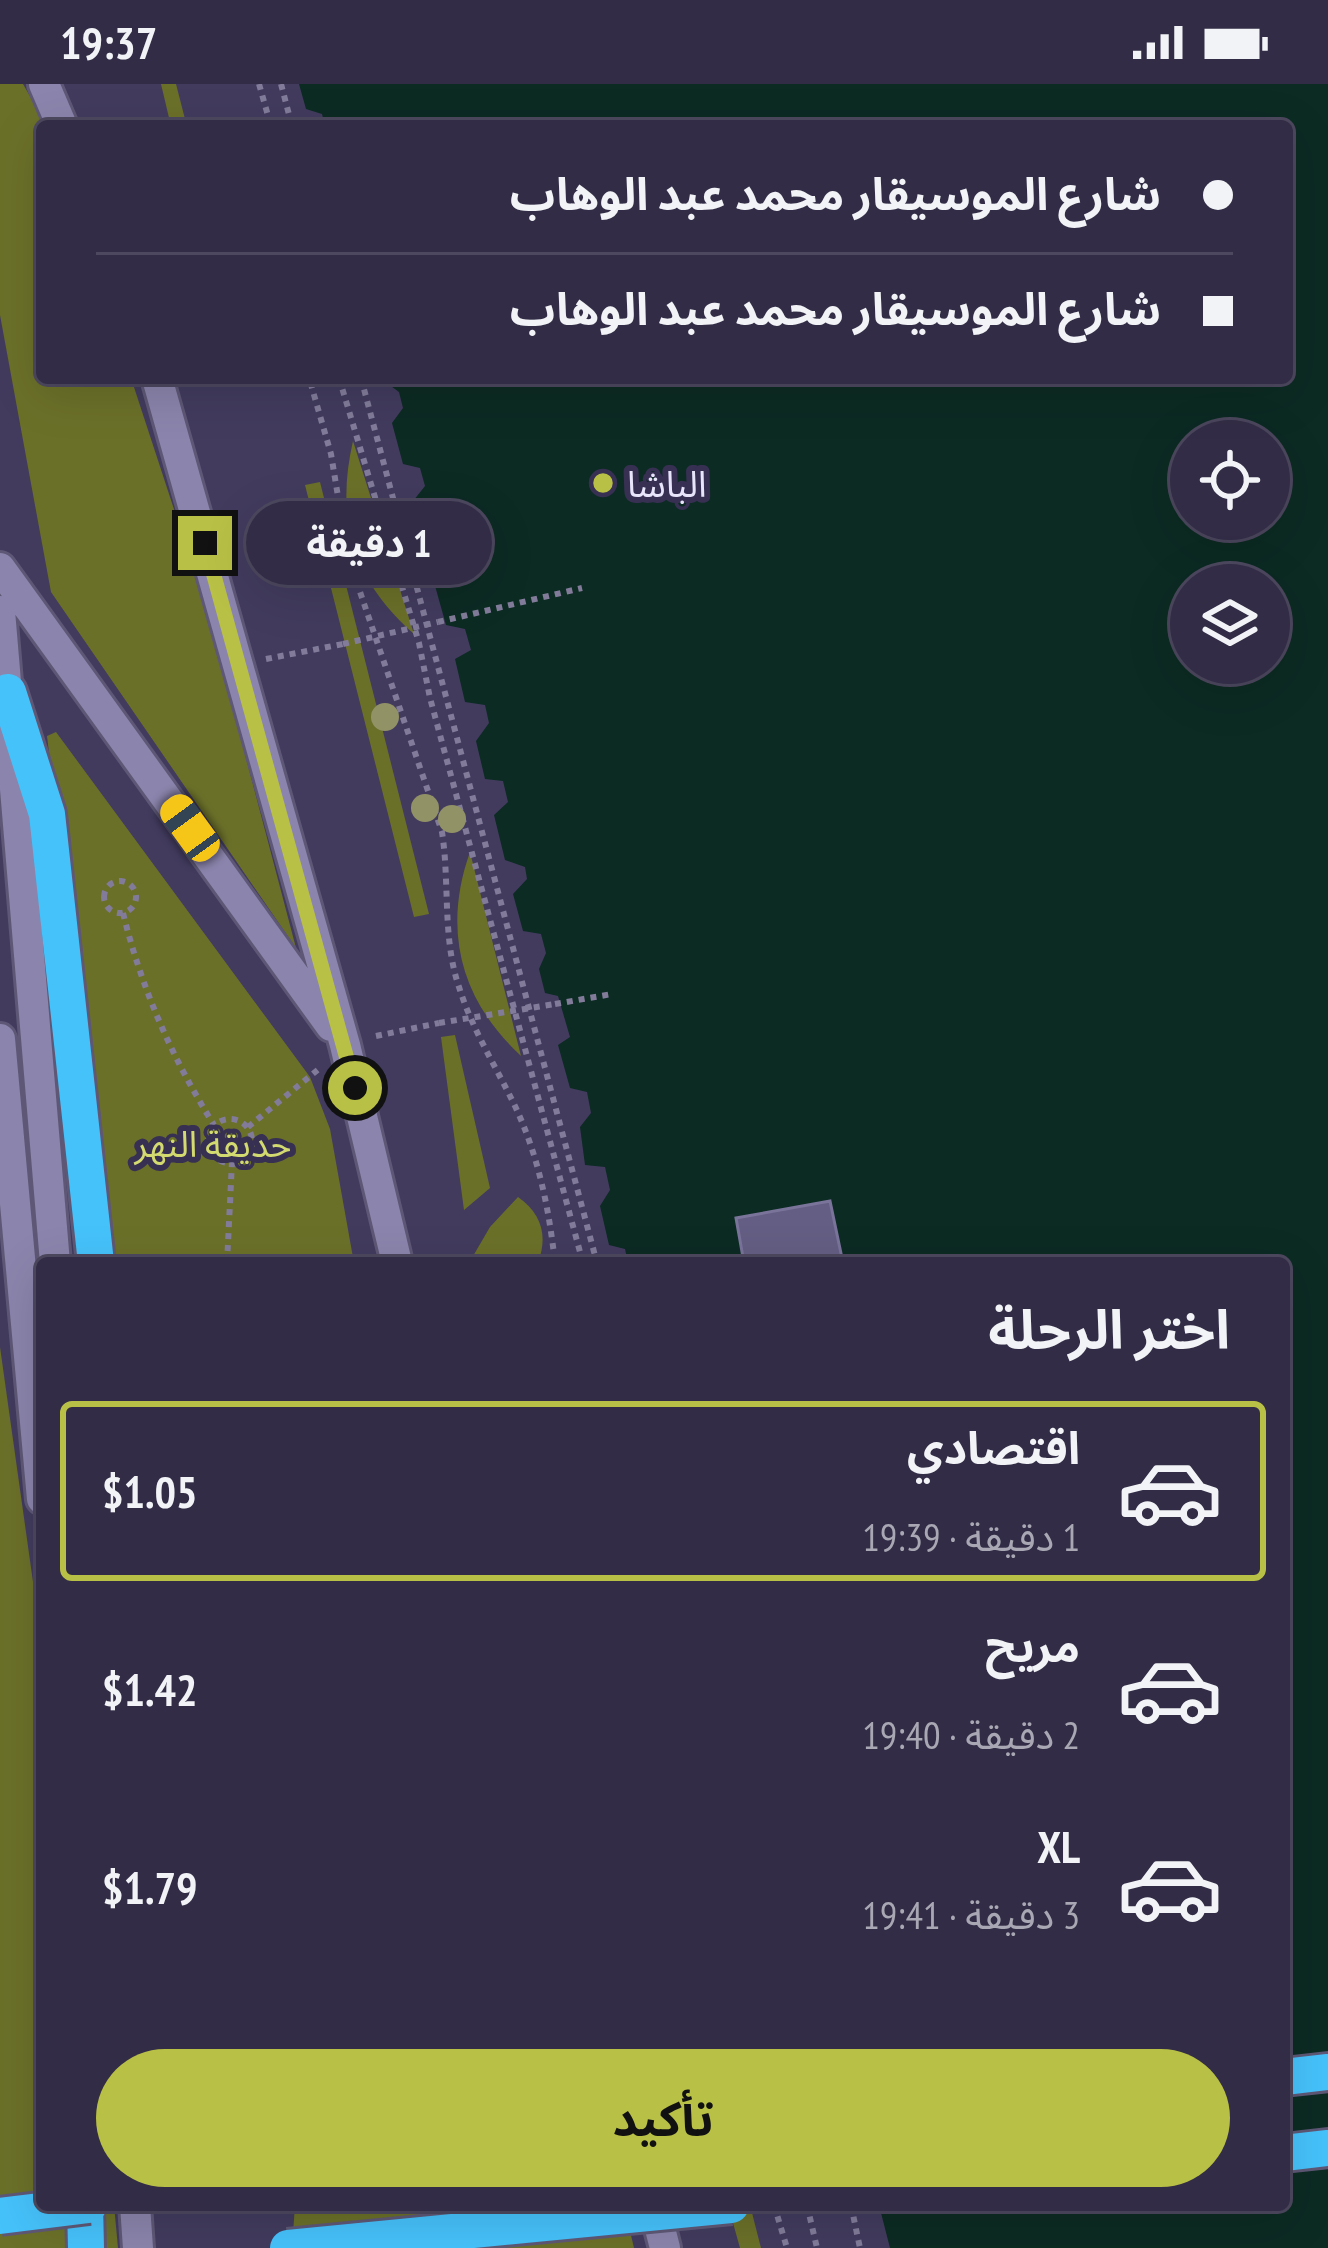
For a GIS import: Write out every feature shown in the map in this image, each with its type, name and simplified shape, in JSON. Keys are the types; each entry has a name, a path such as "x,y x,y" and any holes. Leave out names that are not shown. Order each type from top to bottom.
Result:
{"highway":[{"path":"8,692 47,814 95,1257"},
{"path":"1290,2076 1328,2072"},
{"path":"1290,2152 1328,2148"},
{"path":"0,2216 40,2211"},
{"path":"86,2248 87,2211"},
{"path":"307,2247 670,2211"}],"street":[{"path":"44,84 59,120"},
{"path":"159,384 345,1045 396,1257"},
{"path":"0,568 345,1045"},
{"path":"0,611 55,1257"},
{"path":"0,1039 36,1433"},
{"path":"136,2211 139,2248"},
{"path":"656,2211 665,2248"}],"path":[{"path":"259,84 269,120"},
{"path":"281,84 290,120"},
{"path":"311,384 332,454 345,539 358,586 442,832 447,923 458,986 534,1154 550,1213 554,1257"},
{"path":"342,384 419,644 582,1257"},
{"path":"363,384 595,1257"},
{"path":"239,663 343,644 582,588"},
{"path":"120,880 128,882 136,894 133,908 123,913 112,912 103,900 107,886 120,880"},
{"path":"123,913 158,1024 214,1125"},
{"path":"248,1127 345,1045 439,1023 613,994"},
{"path":"232,1119 248,1127 252,1136 248,1154 232,1162 217,1159 208,1139 214,1125 232,1119"},
{"path":"227,1257 232,1162"},
{"path":"776,2211 787,2248"},
{"path":"808,2211 817,2248"},
{"path":"851,2211 860,2248"}],"green space":[{"path":"0,84 23,84 44,120 36,120 36,384 133,384 207,610 296,948 51,592 0,315"},
{"path":"161,84 176,84 185,119 170,120"},
{"path":"353,441 414,634 376,592 354,547 346,497"},
{"path":"320,482 429,914 414,917 305,485"},
{"name":"حديقة النهر","path":"56,732 310,1077 330,1129 353,1257 111,1257 47,736"},
{"path":"470,852 521,1056 484,1012 462,963 458,909"},
{"path":"455,1035 490,1188 464,1210 441,1037"},
{"path":"518,1197 541,1226 539,1257 472,1257 490,1227"},
{"path":"0,1347 36,1603 36,2211 115,2211 118,2248 0,2248"},
{"path":"295,2211 625,2211 634,2248 292,2248"},
{"path":"730,2211 752,2211 761,2248 740,2248"}],"shaded area":[{"path":"299,84 1328,84 1328,2248 890,2248 881,2211 1290,2211 1290,1257 627,1257 625,1249 609,1245 600,1206 610,1190 605,1167 585,1165 580,1127 591,1113 587,1092 570,1088 558,1045 570,1037 558,996 545,993 539,969 546,953 541,934 523,931 513,894 527,879 525,867 505,860 494,815 508,802 503,781 485,779 476,741 489,723 485,705 465,702 455,659 471,650 465,629 446,625 432,575 446,561 440,542 423,539 413,501 425,486 420,468 403,464 392,423 403,408 399,392 388,384 1293,384 1293,120 324,120 322,114 306,109"}],"building":[{"path":"830,1201 842,1257 743,1257 736,1218"}],"place":[{"name":"الباشا","path":"603,483"}],"route":[{"path":"205,543 355,1088"}]}
